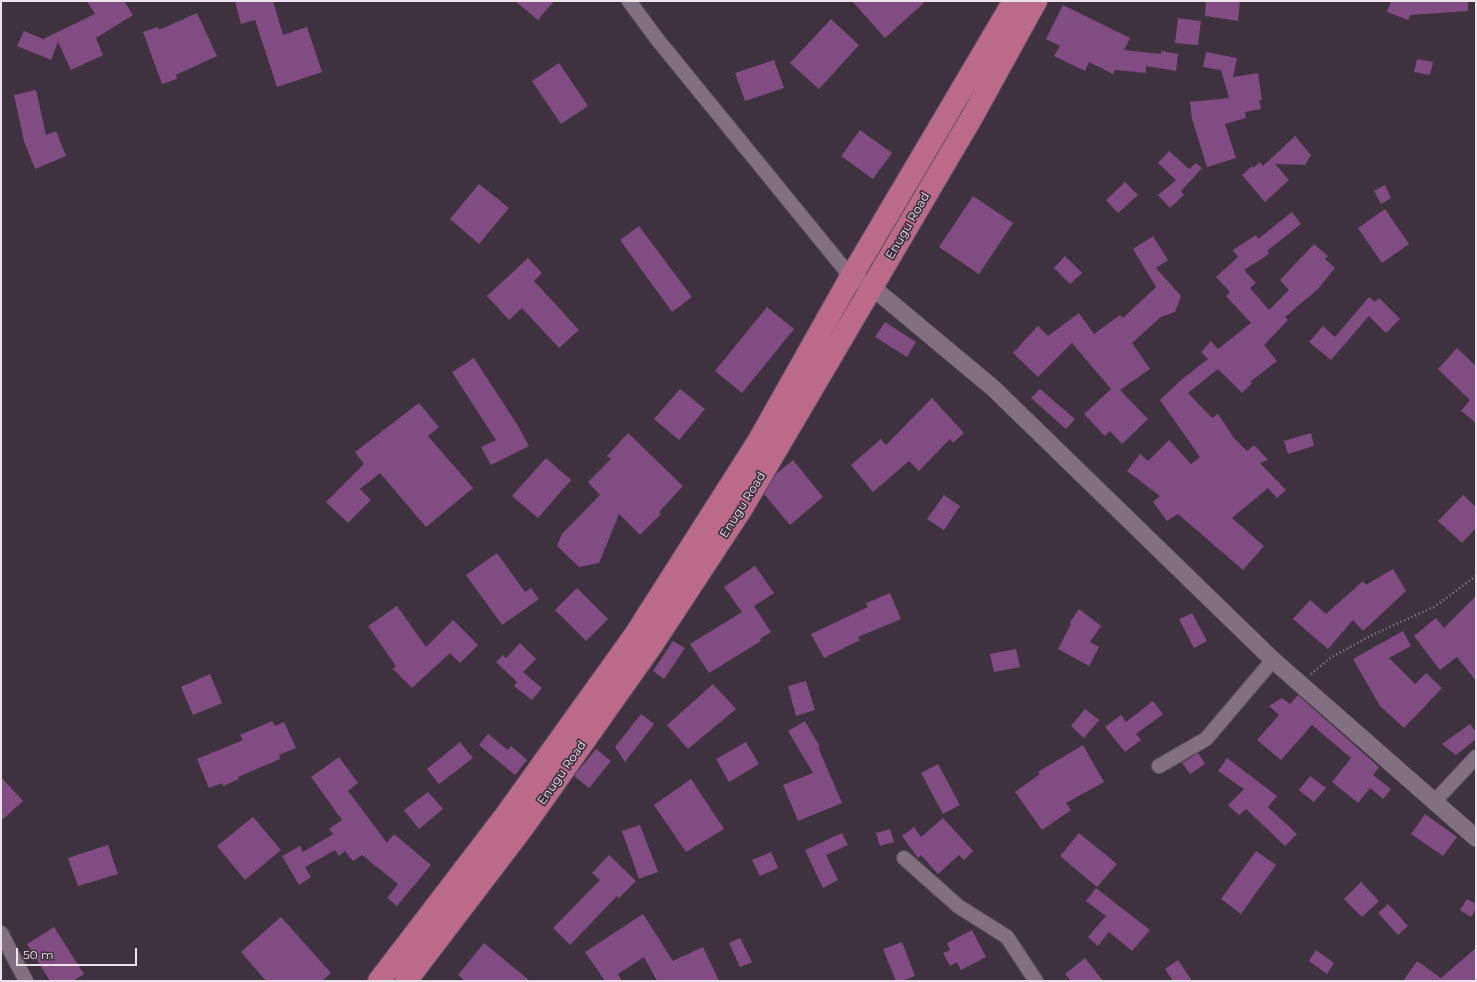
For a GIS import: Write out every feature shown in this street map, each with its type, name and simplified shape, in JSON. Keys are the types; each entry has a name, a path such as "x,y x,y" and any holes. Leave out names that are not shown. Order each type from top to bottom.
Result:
{"main road":[{"path":"379,981 506,816 636,635 758,442 851,276 1014,1"},
{"name":"Enugu Road","path":"406,981 524,826 652,646 766,468 972,117 1036,1"}],"street":[{"path":"629,1 657,39 851,276 872,287 993,388 1273,660 1476,838"},
{"path":"1159,766 1206,739 1273,660"},
{"path":"1434,802 1476,757"},
{"path":"904,858 958,906 1007,937 1036,981"},
{"path":"1,933 26,981"}],"path":[{"path":"1300,684 1330,658 1372,635 1434,607 1476,576"}],"building":[{"path":"87,1 124,1 133,15 96,38 103,55 71,70 58,42 51,60 17,46 24,31 43,39 95,14"},
{"path":"235,1 273,1 283,35 307,27 322,72 277,87 255,20 241,24"},
{"path":"515,1 554,1 538,20"},
{"path":"852,1 926,1 885,38"},
{"path":"1206,1 1240,1 1238,21 1205,16"},
{"path":"1391,1 1468,1 1468,11 1410,15 1408,20 1387,12"},
{"path":"1063,5 1130,38 1124,50 1161,54 1161,51 1178,54 1176,71 1146,66 1146,73 1115,70 1113,74 1089,62 1085,71 1054,56 1060,46 1046,39"},
{"path":"197,13 217,56 176,75 177,79 162,84 143,32 158,27 159,30"},
{"path":"1178,18 1201,21 1198,45 1175,43"},
{"path":"831,19 859,45 819,89 790,63"},
{"path":"1206,52 1237,58 1233,77 1258,73 1262,100 1259,100 1261,109 1245,112 1246,118 1225,124 1236,158 1207,167 1192,119 1190,102 1229,98 1221,70 1203,67"},
{"path":"1417,59 1433,62 1430,75 1414,72"},
{"path":"774,60 784,88 745,101 735,73"},
{"path":"559,63 588,106 561,124 532,81"},
{"path":"36,90 46,135 56,131 66,156 35,169 24,141 14,95"},
{"path":"860,130 892,153 873,179 841,156"},
{"path":"1295,136 1311,155 1305,165 1275,164 1289,180 1265,202 1242,175 1252,166 1253,168 1260,162 1263,166"},
{"path":"1169,151 1189,169 1196,163 1202,168 1181,191 1184,195 1170,208 1158,195 1176,180 1158,163"},
{"path":"1125,182 1138,195 1118,213 1106,200"},
{"path":"479,184 509,208 479,244 450,219"},
{"path":"1385,185 1391,198 1381,204 1374,191"},
{"path":"973,196 1013,223 979,274 939,247"},
{"path":"1385,209 1409,244 1382,263 1358,228"},
{"path":"1292,212 1301,224 1267,251 1269,254 1244,270 1256,283 1250,288 1269,310 1289,290 1280,280 1314,244 1328,256 1325,259 1335,268 1318,289 1285,317 1288,320 1264,345 1277,361 1250,382 1252,383 1242,393 1218,369 1188,393 1212,418 1218,414 1234,438 1247,451 1254,445 1268,460 1260,463 1286,490 1277,498 1268,488 1232,518 1264,546 1243,570 1178,514 1167,521 1153,502 1160,496 1127,471 1140,454 1148,461 1169,440 1191,464 1200,457 1160,400 1180,381 1208,359 1201,352 1211,341 1218,349 1251,323 1226,296 1230,292 1216,277 1238,257 1233,250 1256,235 1258,239"},
{"path":"639,226 692,297 672,312 620,240"},
{"path":"1153,236 1168,260 1156,268 1181,296 1175,312 1161,317 1132,343 1150,369 1120,390 1148,419 1122,444 1110,431 1105,436 1084,414 1111,389 1072,343 1038,377 1013,353 1038,326 1048,336 1079,313 1094,334 1120,315 1123,318 1156,287 1133,249"},
{"path":"1065,256 1082,273 1070,284 1054,268"},
{"path":"528,258 542,273 534,281 579,330 559,348 522,308 509,320 487,296"},
{"path":"1369,297 1375,302 1379,298 1400,319 1386,333 1369,316 1331,360 1309,342 1323,326 1335,337"},
{"path":"767,307 794,329 742,393 715,371"},
{"path":"885,322 916,342 907,357 875,337"},
{"path":"1457,348 1476,366 1476,423 1461,411 1470,400 1438,369"},
{"path":"474,358 518,426 529,446 491,465 481,447 496,440 452,372"},
{"path":"680,389 705,409 679,440 654,419"},
{"path":"1040,389 1075,419 1066,429 1031,398"},
{"path":"932,398 964,433 953,443 950,439 919,471 909,461 873,492 851,465 881,439 886,445"},
{"path":"419,403 439,427 428,436 473,488 426,527 380,473 360,489 371,500 348,523 326,502 364,464 355,452"},
{"path":"628,433 683,486 659,512 661,514 640,535 619,514 599,563 579,567 557,546 562,534 600,495 588,482 611,459 607,456"},
{"path":"1311,433 1314,446 1288,454 1284,441"},
{"path":"546,458 571,480 538,518 512,496"},
{"path":"793,460 823,497 790,525 764,494 776,474"},
{"path":"944,495 960,506 944,530 927,519"},
{"path":"1463,495 1476,507 1476,528 1462,543 1438,521"},
{"path":"497,553 525,592 531,588 539,599 502,625 466,575"},
{"path":"755,566 774,593 754,606 771,632 760,639 761,641 709,673 690,644 742,612 724,587"},
{"path":"1393,569 1406,591 1363,631 1353,620 1328,649 1293,619 1310,600 1326,614 1363,581 1366,585"},
{"path":"577,588 608,619 586,641 555,610"},
{"path":"890,593 901,619 858,637 860,640 824,658 811,634 868,607 866,603"},
{"path":"1476,596 1476,681 1457,657 1440,670 1414,636 1436,618 1444,628"},
{"path":"397,606 426,647 453,620 478,645 460,663 450,653 412,688 393,669 396,666 368,626"},
{"path":"1079,609 1101,626 1090,642 1099,647 1089,666 1058,649 1071,624 1070,622"},
{"path":"1192,613 1207,641 1194,648 1179,619"},
{"path":"1403,631 1411,646 1389,658 1415,684 1426,673 1442,688 1404,728 1380,706 1353,659"},
{"path":"673,641 685,648 664,679 653,671"},
{"path":"520,643 536,659 523,672 542,688 532,700 514,686 517,682 496,662 503,655 506,658"},
{"path":"1016,649 1020,667 994,672 990,654"},
{"path":"210,674 222,703 193,715 181,687"},
{"path":"806,681 815,710 796,716 788,686"},
{"path":"713,684 736,709 688,749 667,725"},
{"path":"1298,695 1379,767 1373,775 1391,789 1383,799 1370,788 1358,803 1332,782 1351,758 1312,725 1281,760 1257,740 1279,715 1269,706 1282,698 1290,704"},
{"path":"1153,701 1163,714 1136,734 1141,740 1125,752 1105,727 1121,715 1126,722"},
{"path":"1085,709 1099,720 1084,738 1071,726"},
{"path":"641,714 654,724 625,762 615,747"},
{"path":"272,721 275,726 284,722 296,748 279,755 280,759 238,777 239,779 223,786 222,783 209,788 197,759 243,740 240,735"},
{"path":"805,721 820,747 818,747 842,803 798,821 783,785 813,773 788,731"},
{"path":"1470,724 1476,732 1476,739 1456,755 1442,744"},
{"path":"488,734 508,750 511,746 527,760 515,775 479,745"},
{"path":"460,742 473,758 439,784 427,769"},
{"path":"746,742 759,764 729,782 716,759"},
{"path":"1083,745 1104,782 1066,803 1071,810 1042,830 1015,792 1040,774 1038,772"},
{"path":"596,749 611,761 589,788 574,776"},
{"path":"1198,753 1205,764 1190,774 1182,763"},
{"path":"339,757 358,783 348,791 387,843 394,834 431,865 397,906 387,898 398,884 362,855 353,861 345,851 339,856 335,850 305,867 311,877 299,885 282,856 300,846 303,852 333,834 329,829 342,820 311,777"},
{"path":"1227,758 1277,796 1268,807 1297,834 1285,846 1246,809 1239,815 1228,805 1244,789 1218,771"},
{"path":"938,764 960,805 943,814 921,773"},
{"path":"1310,776 1326,788 1314,802 1299,790"},
{"path":"1,777 23,801 1,821"},
{"path":"691,779 724,829 686,852 654,805"},
{"path":"428,792 443,809 419,829 404,810"},
{"path":"1425,814 1457,837 1443,856 1411,834"},
{"path":"253,817 281,850 245,880 217,846"},
{"path":"943,818 973,851 964,860 959,855 938,874 921,855 918,858 902,836 914,827 921,837"},
{"path":"640,825 658,872 639,879 622,831"},
{"path":"890,829 894,842 880,846 876,833"},
{"path":"842,833 848,845 826,855 838,880 823,888 805,850"},
{"path":"1079,833 1117,864 1097,887 1060,856"},
{"path":"108,845 118,874 78,886 68,858"},
{"path":"1256,851 1276,865 1241,914 1221,899"},
{"path":"771,852 778,868 760,876 752,860"},
{"path":"609,855 636,881 619,898 617,896 570,945 553,928 600,880 592,873"},
{"path":"1361,882 1379,901 1362,917 1344,899"},
{"path":"1096,888 1150,930 1132,951 1109,932 1098,946 1088,937 1106,916 1086,901"},
{"path":"1467,899 1476,904 1476,909 1471,917 1460,910"},
{"path":"1388,904 1408,926 1398,935 1378,913"},
{"path":"643,914 673,961 703,947 719,981 657,981 644,957 618,974 622,981 605,981 585,952"},
{"path":"281,917 331,973 322,981 266,981 241,952"},
{"path":"54,927 84,974 73,981 50,981 27,944"},
{"path":"972,930 986,957 961,970 957,962 950,966 943,953 950,950 947,943"},
{"path":"740,938 752,962 740,967 729,943"},
{"path":"902,942 915,976 902,981 896,981 883,949"},
{"path":"484,943 530,981 465,981 458,975"},
{"path":"1476,948 1476,981 1403,981 1417,961 1441,978"},
{"path":"1316,950 1334,963 1327,974 1309,961"},
{"path":"1085,958 1103,981 1071,981 1065,974"},
{"path":"1178,960 1192,981 1173,981 1165,969"}]}
